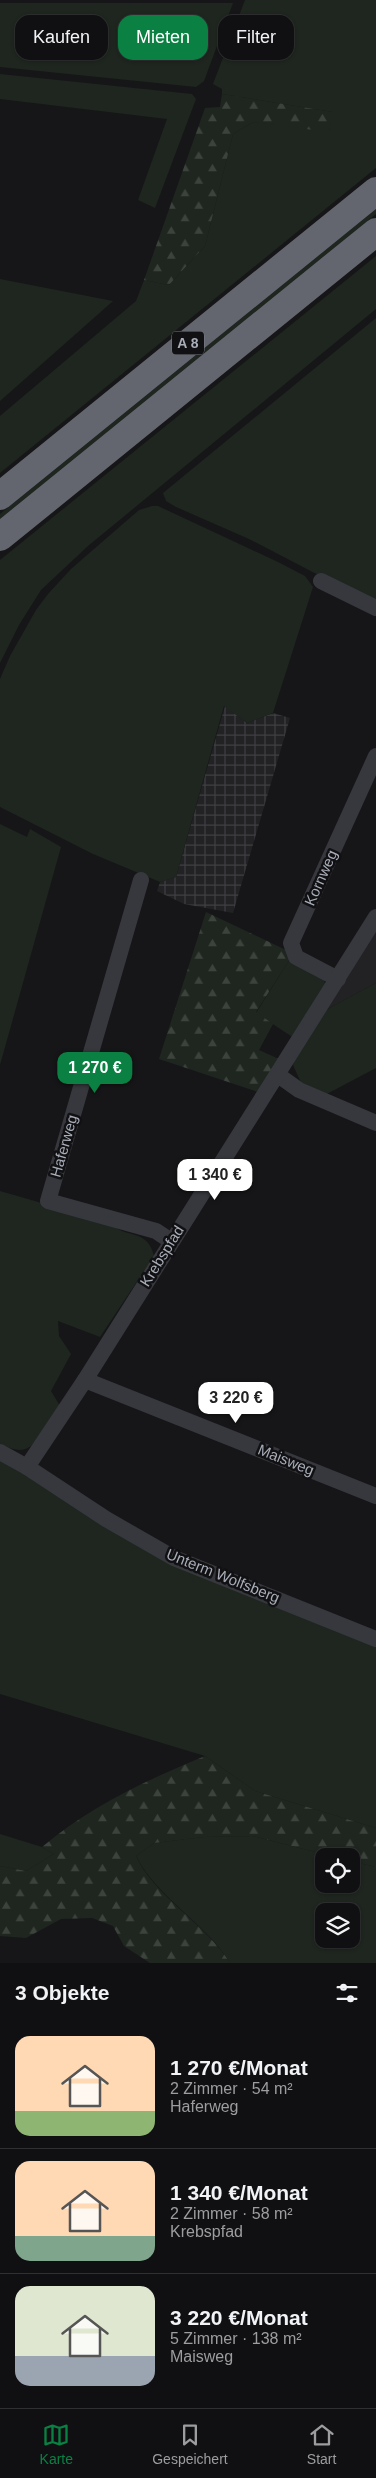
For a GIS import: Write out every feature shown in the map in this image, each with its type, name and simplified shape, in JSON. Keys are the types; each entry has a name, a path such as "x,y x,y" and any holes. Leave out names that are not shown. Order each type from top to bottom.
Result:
{"highway":[{"name":"A 8","path":"0,496 376,190"},
{"name":"A 8","path":"0,537 376,232"}],"street":[{"path":"321,581 376,608"},
{"name":"Kornweg","path":"338,979 296,958 291,943 376,756"},
{"name":"Haferweg","path":"141,880 48,1201 156,1231 171,1241"},
{"name":"Krebspfad","path":"27,1467 85,1380 376,917"},
{"path":"278,1075 299,1090 376,1123"},
{"name":"Maisweg","path":"85,1380 376,1496"},
{"name":"Unterm Wolfsberg","path":"0,1452 27,1467 106,1519 174,1558 376,1639"}],"shaded area":[{"path":"225,706 247,723 273,713 290,718 233,913 184,904 157,891 160,882 176,877"},
{"path":"376,927 376,983 324,1011"}],"green space":[{"path":"245,0 376,0 376,168 0,473 0,416 136,301 144,280 169,285 205,246 233,134 253,122 329,131 332,112 222,94 222,89 213,84 222,60 294,60 294,15 239,15"},
{"path":"0,3 233,3 229,15 218,15 218,43 204,81 196,87 0,67"},
{"path":"0,74 192,94 196,99 155,208 138,200 167,119 0,99"},
{"path":"222,94 333,112 329,132 253,122 233,134 205,246 169,285 144,280 205,108 220,107"},
{"path":"376,209 376,214 0,519 0,514"},
{"path":"376,256 376,309 88,546 41,590 19,625 0,663 0,560"},
{"path":"0,279 113,301 0,401"},
{"path":"376,318 376,605 249,539 176,507 166,501 163,493"},
{"path":"158,506 278,562 305,576 313,587 273,713 247,723 224,706 176,877 160,882 93,854 0,807 0,679 10,656 36,610 71,569 139,510"},
{"path":"0,824 27,837 30,829 61,847 0,1065"},
{"path":"206,912 288,951 290,959 256,1012 273,1024 259,1050 281,1060 261,1093 159,1059"},
{"path":"290,959 323,976 326,987 294,1038 256,1013"},
{"path":"376,983 376,1068 323,1096 302,1085 293,1065 297,1051 324,1011"},
{"path":"0,1191 111,1223 123,1231 141,1237 151,1247 154,1256 100,1337 58,1321 59,1336 71,1354 51,1391 60,1406 39,1440 33,1445 20,1450 0,1444"},
{"path":"0,1458 131,1542 376,1645 376,1828 255,1791 205,1756 0,1694"},
{"path":"205,1756 255,1791 376,1828 376,1867 360,1863 360,1848 315,1848 315,1852 253,1836 204,1837 154,1843 136,1856 144,1871 155,1884 208,1936 230,1963 150,1963 124,1946 113,1926 92,1918 61,1919 26,1938 0,1936 0,1866 26,1871 54,1854 42,1847 61,1832 120,1795"},
{"path":"0,1834 42,1847 54,1854 26,1871 0,1866"},
{"path":"253,1836 315,1852 315,1893 360,1893 360,1863 376,1867 376,1963 230,1963 208,1935 156,1885 145,1871 136,1856 154,1843 204,1837"}]}
